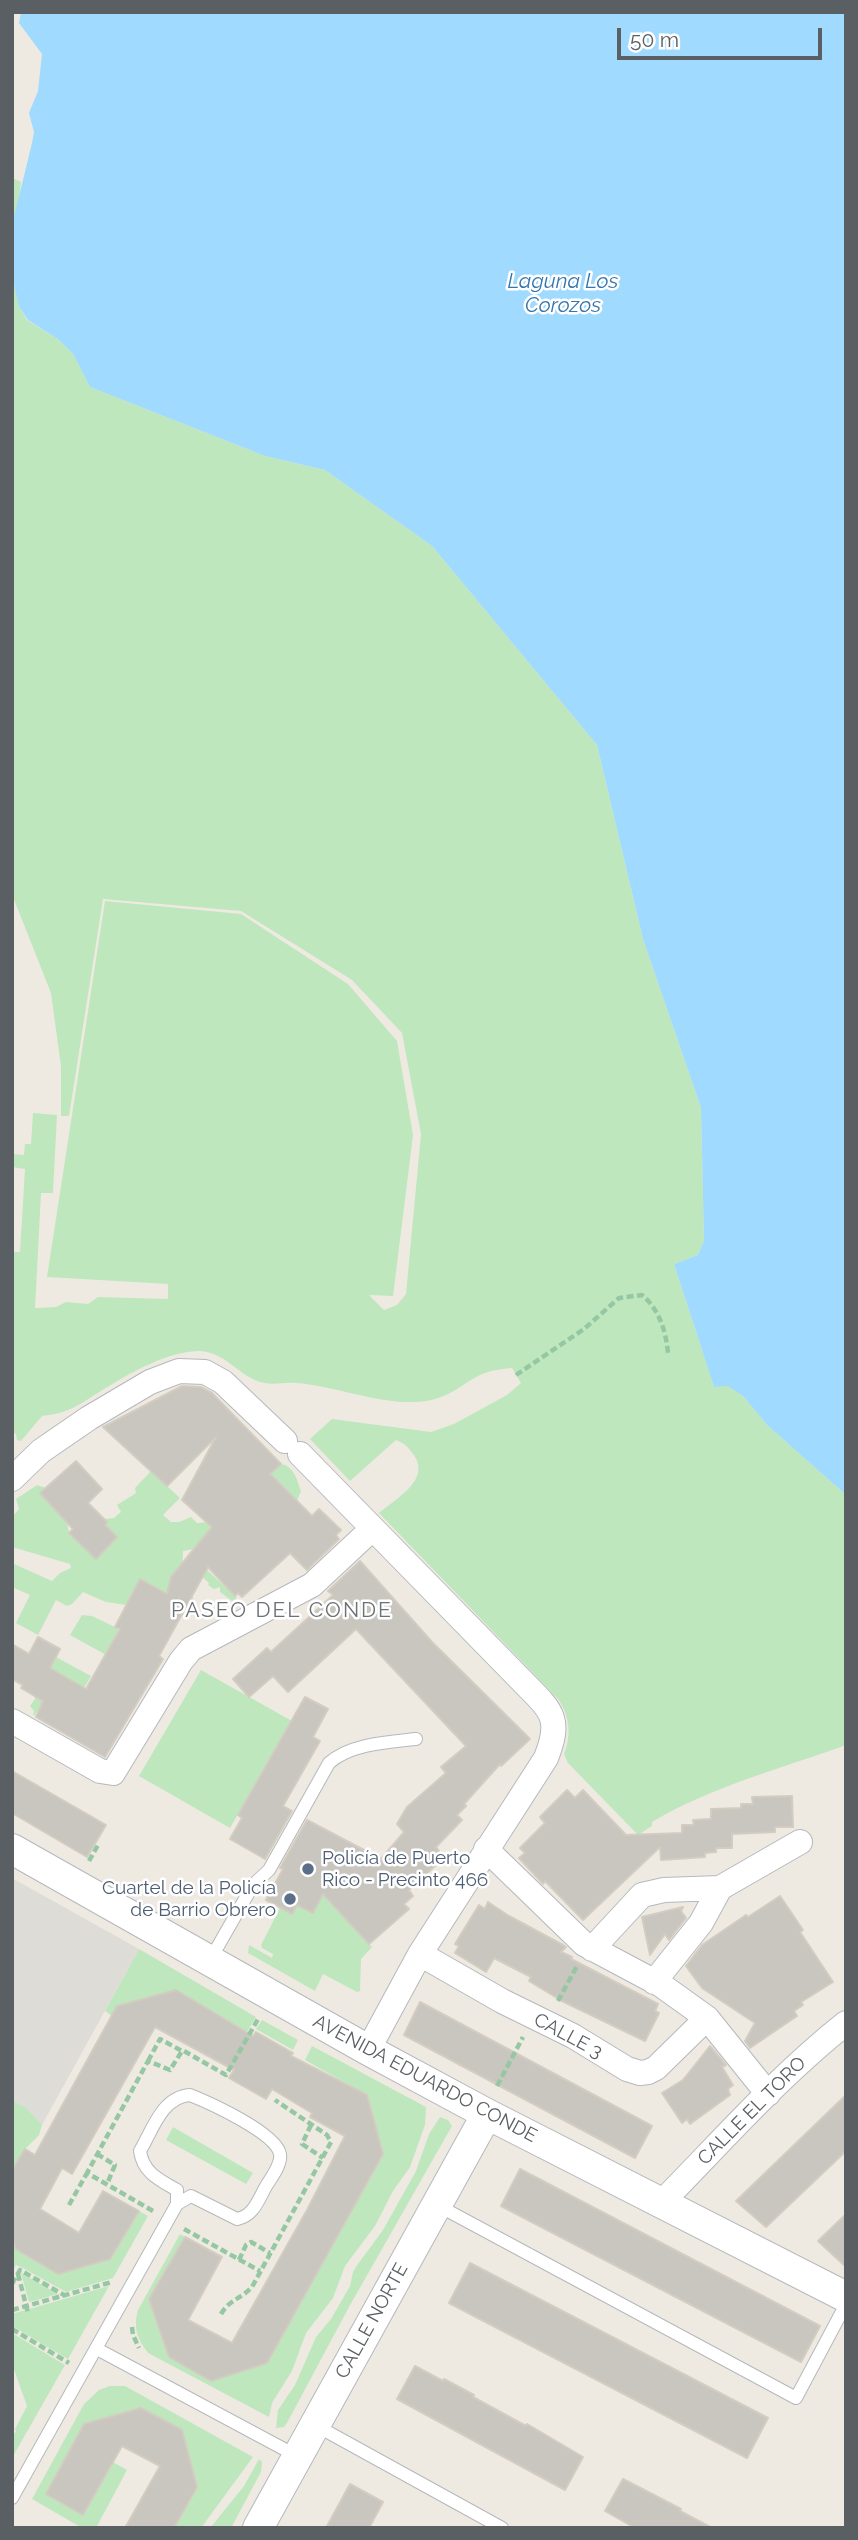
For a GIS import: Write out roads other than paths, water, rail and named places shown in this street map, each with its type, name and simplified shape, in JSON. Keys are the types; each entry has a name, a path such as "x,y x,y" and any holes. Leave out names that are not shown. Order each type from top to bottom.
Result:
{"street":[{"path":"12,1479 41,1451 89,1418 150,1382 179,1371 205,1372 223,1382 293,1448 544,1703 554,1720 554,1734 546,1758 420,1954 368,2050"},
{"path":"12,1721 100,1771 113,1773 191,1649 312,1585 372,1529"},
{"path":"587,1954 642,1895 664,1890 720,1888 800,1842"},
{"name":"AVENIDA EDUARDO CONDE","path":"12,1849 486,2114 846,2297"},
{"path":"486,1849 569,1932 587,1954 654,1982 707,2018 768,2094"},
{"path":"654,1982 701,1923 720,1888"},
{"name":"CALLE 3","path":"420,1954 502,2001 640,2073 656,2068 707,2018"},
{"name":"CALLE EL TORO","path":"662,2203 820,2043 846,2023"},
{"name":"CALLE NORTE","path":"258,2528 486,2114"}],"lane":[{"path":"209,1961 253,1885 269,1870 329,1763 338,1755 351,1751 416,1740"},
{"path":"190,2095 259,2131 275,2145 280,2154 279,2163 253,2210 245,2218 237,2219 191,2196 154,2176 146,2168 140,2151 164,2108 172,2100 190,2095"},
{"path":"12,2498 177,2204 177,2190"},
{"path":"177,2204 191,2196"},
{"path":"437,2204 796,2398 846,2304"},
{"path":"97,2349 298,2456"},
{"path":"315,2425 502,2528"}],"water":[{"name":"Laguna Los Corozos","path":"21,12 846,12 846,1495 767,1425 743,1396 728,1386 714,1387 674,1264 698,1255 704,1241 701,1108 643,939 597,745 432,546 325,470 265,456 90,387 73,354 59,340 28,320 19,307 12,275 12,225 34,132 29,113 38,91 42,54 19,23"}],"place":[{"name":"Policía de Puerto Rico - Precinto 466","path":"308,1869"},
{"name":"Cuartel de la Policía de Barrio Obrero","path":"290,1899"}],"district":[{"name":"PASEO DEL CONDE","path":"282,1611"}]}
